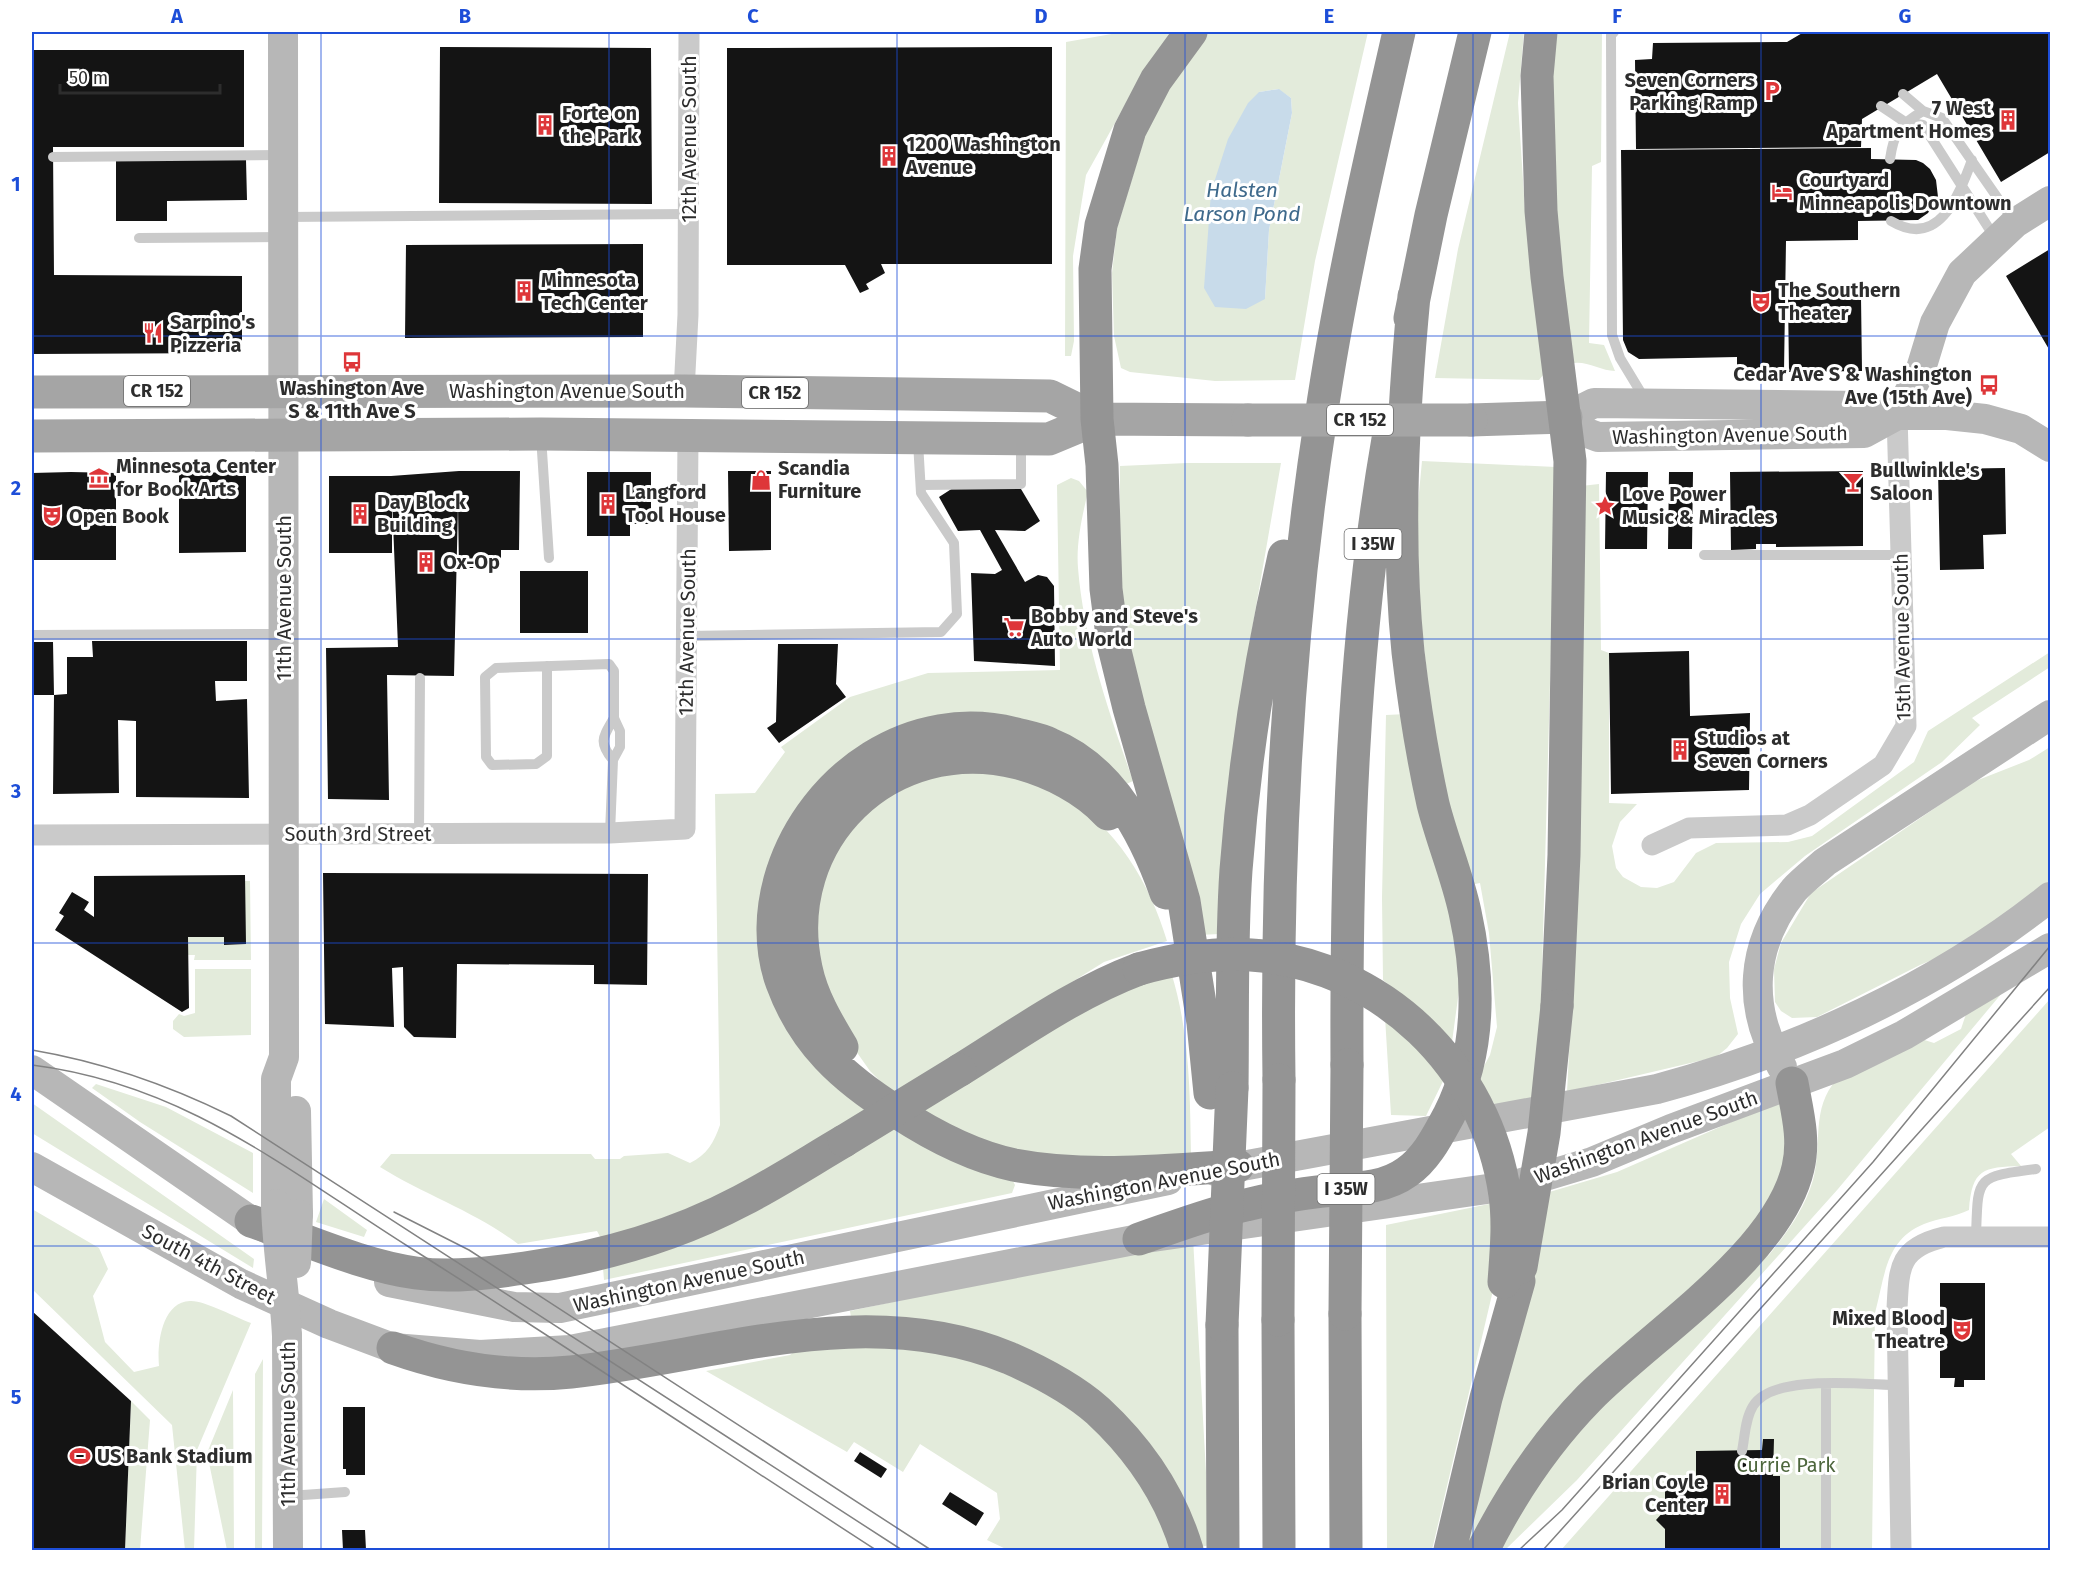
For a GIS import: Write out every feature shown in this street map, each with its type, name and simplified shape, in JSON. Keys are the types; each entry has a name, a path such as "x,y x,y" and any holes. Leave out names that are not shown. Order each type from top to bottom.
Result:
{"highway":[{"path":"1191,32 1156,80 1130,130 1101,225 1095,269 1097,419 1102,465 1106,589 1113,643 1135,731 1184,901 1197,984 1221,1090"},
{"path":"1223,1551 1221,1090 1236,873 1247,759 1270,616 1330,359 1355,229 1399,32"},
{"name":"I 35W","path":"1346,1547 1346,925 1350,784 1361,642 1382,474 1414,296 1474,32"},
{"path":"1450,1551 1543,1144 1557,1006 1564,844 1570,460 1541,211 1538,76 1541,32"},
{"path":"1139,1239 1245,1205 1314,1192 1384,1185 1410,1170 1420,1160 1443,1126 1455,1102 1469,1063 1476,1004 1472,950 1465,911 1434,806 1422,746 1408,651 1404,597 1403,501 1406,399 1414,296"},
{"path":"1279,1551 1278,973 1285,748 1299,586 1330,359"},
{"path":"1197,984 1166,893 1136,844 1102,808 1061,779 1031,766 977,756 945,758 900,772 862,795 844,813 816,858 802,910 806,968 824,1018 853,1065 905,1117 952,1144 1012,1164 1068,1171 1112,1172 1238,1166"},
{"path":"275,1213 380,1265 415,1273 437,1275 500,1272 610,1253 673,1232 743,1200 844,1142 1077,998 1112,980 1139,969 1183,958 1209,955 1271,957 1325,970 1378,996 1401,1011 1431,1040 1451,1064 1468,1088 1487,1128 1505,1196 1511,1281"},
{"path":"1483,1551 1519,1483 1589,1398 1747,1255 1782,1210 1798,1168 1801,1128 1792,1083"},
{"path":"393,1348 432,1362 528,1373 571,1372 733,1344 853,1332 921,1334 974,1344 1024,1365 1076,1392 1122,1434 1155,1477 1182,1533 1187,1551"}],"main road":[{"name":"11th Avenue South","path":"283,32 284,1057 296,1082 275,1213 298,1257 285,1297 288,1551"},
{"path":"1897,415 1920,372 1935,323 1962,273 2006,231 2050,201"},
{"name":"Washington Avenue South","path":"32,392 684,391 1050,396 1097,419"},
{"path":"541,434 594,422 645,420 663,411 684,391"},
{"path":"688,436 715,413 732,405 858,394"},
{"name":"Washington Avenue South","path":"32,436 541,434 1049,439 1097,419 1471,420 1566,417 1594,403 1864,406 1897,415"},
{"name":"Washington Avenue South","path":"1566,417 1582,431 1598,437 1864,433 1897,415"},
{"name":"CR 152","path":"1897,415 1947,415 1985,420 2021,429 2050,447"},
{"path":"1792,1083 1773,1051 1760,1018 1758,977 1762,946 1774,919 1795,889 1825,862 2050,715"},
{"name":"Washington Avenue South","path":"275,1213 352,1270 405,1287 514,1307 560,1308 1238,1166 1443,1126 1656,1089 1708,1075 1838,1025 1976,950 2050,897"},
{"name":"Washington Avenue South","path":"393,1348 480,1355 570,1350 1139,1239 1515,1185 1583,1164 1845,1064 1904,1035 2050,948"},
{"path":"32,1070 275,1213"},
{"name":"South 4th Street","path":"32,1167 241,1284 329,1324 393,1348"}],"street":[{"name":"12th Avenue South","path":"684,391 688,315 689,32"},
{"name":"15th Avenue South","path":"1652,844 1689,828 1787,825 1810,815 1883,765 1906,726 1897,415"},
{"name":"12th Avenue South","path":"685,829 688,436"},
{"name":"South 3rd Street","path":"32,835 610,833 685,829"},
{"path":"1901,1551 1897,1309 1899,1270 1910,1252 1928,1240 1944,1237 2050,1237"}],"lane":[{"path":"1614,32 1611,34 1612,335 1620,358 1647,404"},
{"path":"1903,94 1923,111 1942,118 1972,160 2006,231"},
{"path":"1881,106 1905,122 1923,126 1962,187 2006,231"},
{"path":"1890,159 1896,134 1905,122 1923,111"},
{"path":"53,157 283,155"},
{"path":"1891,221 1904,229 1922,231 1940,222 1962,187 1972,160"},
{"path":"139,238 283,227 689,214"},
{"path":"541,434 549,558"},
{"path":"687,636 941,632 957,614 954,543 921,493 918,436"},
{"path":"921,485 1022,484 1021,439"},
{"path":"1704,555 1901,555"},
{"path":"32,635 285,634"},
{"path":"547,666 547,756 536,764 492,765 486,757 485,677 496,668 547,666 609,664 614,671 614,718 620,731 620,747 613,760 610,833"},
{"path":"419,834 420,678"},
{"path":"613,760 603,748 604,736 614,718"},
{"path":"1976,1237 1979,1187 1985,1178 1994,1174 2036,1169"},
{"path":"1742,1451 1747,1422 1753,1405 1764,1393 1788,1385 1900,1385"},
{"path":"1826,1385 1826,1551"},
{"path":"288,1496 345,1492"}],"green space":[{"path":"1123,32 1172,32 1145,69 1086,175 1073,256 1074,341 1071,356 1065,356 1066,42"},
{"path":"1207,32 1368,32 1315,261 1295,380 1215,381 1130,372 1121,368 1114,336 1112,273 1117,228 1151,116 1197,43","holes":["1278,89 1291,98 1292,113 1269,230 1265,299 1259,92"]},
{"path":"1510,32 1524,32 1518,103 1525,211 1548,369 1539,380 1435,378 1458,249"},
{"path":"1549,32 1602,32 1601,162 1592,166 1589,343 1604,345 1615,371 1581,363 1570,364 1551,252"},
{"path":"1422,461 1556,467 1541,1008 1534,1098 1495,1105 1478,1077 1490,1055 1497,1027 1489,933 1480,883 1470,885 1437,757 1413,557"},
{"path":"1281,463 1249,647 1220,934 1198,935 1139,705 1120,583 1120,466"},
{"path":"1071,478 1079,481 1088,492 1078,549 1081,596 1086,623 1107,703 1133,781 1120,787 1001,723 774,869 869,1108 742,1187 603,1242 597,1231 518,1244 485,1222 380,1167 391,1154 591,1154 595,1159 620,1159 624,1156 668,1153 690,1163 705,1152 720,1125 715,794 755,793 785,752 781,747 850,697 928,673 1060,670 1057,485"},
{"path":"1599,484 1601,650 1609,653 1609,803 1637,804 1620,822 1612,846 1616,868 1623,877 1641,887 1657,888 1674,882 1696,853 1716,843 1788,842 1812,836 1914,762 1928,731 2050,652 2050,667 1972,718 1980,725 1942,762 1805,856 1760,894 1741,924 1729,962 1730,998 1738,1034 1727,1048 1716,1057 1567,1092 1577,899 1581,486"},
{"path":"1407,714 1456,945 1460,983 1452,1042 1437,1024 1383,980 1382,898 1386,715"},
{"path":"2050,747 2050,881 1968,945 1920,965 1817,1017 1792,1018 1781,1011 1775,1002 1774,969 1781,943 1811,893 1973,782 2029,760"},
{"path":"1002,771 1061,796 1098,822 1114,839 1140,877 1151,898 1167,941 1104,962 893,1094 870,1071 851,1044 814,959 812,905 851,819 924,775"},
{"path":"245,881 250,881 251,960 194,960 195,955 188,955 188,937 224,937 224,945 245,944"},
{"path":"195,969 251,969 251,1035 184,1037 173,1029 173,1021 179,1014 184,1016 195,1013"},
{"path":"1171,972 1185,1040 1191,1156 1135,1163 1007,1156 914,1111 1082,1006"},
{"path":"2002,993 1838,1189 1577,1480 1505,1550 1493,1550 1509,1518 1610,1388 1769,1255 1783,1237 1800,1211 1813,1180 1823,1102 1837,1079 1918,1038 1934,1043 1961,1029 1966,1014"},
{"name":"Currie Park","path":"2050,999 2050,1127 2011,1154 2021,1166 1989,1170 1977,1178 1973,1186 1969,1210 1924,1224 1901,1239 1894,1249 1885,1273 1875,1313 1872,1550 1561,1550"},
{"path":"1385,1017 1445,1077 1426,1116 1391,1115"},
{"path":"96,1084 166,1107 253,1153 253,1193 140,1122 92,1088"},
{"path":"1782,1100 1790,1155 1774,1200 1474,1547 1464,1544 1546,1193 1617,1172"},
{"path":"32,1103 254,1259 253,1268 32,1133"},
{"path":"892,1126 1010,1175 1015,1185 1012,1193 604,1280 603,1268"},
{"path":"324,1199 367,1230 364,1237 316,1222"},
{"path":"1494,1203 1494,1286 1432,1550 1387,1550 1386,1225"},
{"path":"32,1209 99,1248 108,1269 93,1296 105,1342 134,1372 159,1366 160,1337 163,1326 167,1317 180,1303 196,1301 251,1323 197,1450 194,1550 185,1550 172,1425 32,1289"},
{"path":"1193,1238 1210,1545 1196,1548 1102,1400 852,1324 850,1311"},
{"path":"918,1343 1041,1384 1112,1439 1180,1550 1008,1550 987,1540 1000,1519 997,1493 920,1444 903,1472 854,1442 847,1452 706,1371 790,1355 798,1348"},
{"path":"263,1359 262,1550 255,1550 255,1374"},
{"path":"233,1390 234,1550 227,1550 207,1453"},
{"path":"131,1401 150,1420 140,1550 125,1550"}],"water":[{"name":"Halsten Larson Pond","path":"1279,89 1291,98 1292,113 1269,230 1265,299 1246,309 1215,307 1204,288 1211,192 1228,139 1248,103 1259,92"}],"building":[{"name":"Seven Corners Parking Ramp","path":"1804,32 2050,32 2050,152 2001,182 1937,74 1862,119 1861,147 1636,149 1635,60 1652,59 1653,43 1787,42"},
{"name":"Forte on the Park","path":"440,47 651,48 652,204 439,203"},
{"name":"1200 Washington Avenue","path":"1052,47 1052,264 881,264 885,273 866,284 869,289 860,293 845,265 727,265 727,48"},
{"path":"32,50 244,50 244,147 53,147 54,275 242,276 242,353 32,354"},
{"path":"1871,148 1871,159 1916,160 1923,163 1930,169 1936,180 1938,197 1928,213 1918,220 1858,221 1858,240 1786,241 1784,371 1773,372 1766,377 1760,371 1737,371 1737,357 1639,359 1628,352 1623,340 1621,150"},
{"path":"116,160 246,160 247,200 167,201 167,221 116,221"},
{"name":"Minnesota Tech Center","path":"643,244 643,337 405,338 406,245"},
{"path":"2050,249 2050,351 2006,276"},
{"path":"1788,297 1861,297 1862,371 1789,372"},
{"path":"2005,468 2006,534 1983,535 1984,569 1940,570 1938,469"},
{"name":"Ox-Op","path":"459,471 520,471 519,550 501,550 501,568 459,568 458,505 454,676 387,675 389,800 328,799 326,648 398,647 392,498 392,553 329,553 329,476 391,476"},
{"path":"728,471 771,471 771,550 729,551"},
{"path":"1863,471 1863,546 1776,547 1776,544 1756,544 1756,549 1731,550 1730,472"},
{"path":"246,472 246,552 179,553 179,473"},
{"name":"Langford Tool House","path":"587,472 651,472 651,524 630,524 630,536 587,536"},
{"path":"1606,472 1648,472 1647,549 1605,549"},
{"path":"1669,472 1693,472 1692,549 1668,549"},
{"path":"32,473 116,473 116,560 32,560"},
{"name":"Bobby and Steve's Auto World","path":"953,488 1021,489 1040,521 1025,531 995,530 1025,582 1038,575 1047,577 1054,586 1055,666 974,661 971,573 995,574 1002,570 980,530 958,531 939,497"},
{"path":"520,571 588,571 588,633 520,633"},
{"path":"92,641 247,641 247,681 215,681 216,701 247,699 249,798 136,797 136,721 118,720 119,793 53,794 54,695 67,694 67,657 93,657"},
{"path":"32,642 53,642 54,695 32,695"},
{"path":"778,644 838,644 836,684 846,697 779,743 767,728 776,722"},
{"name":"Studios at Seven Corners","path":"1689,651 1690,716 1750,713 1749,790 1611,794 1609,653"},
{"path":"323,873 648,874 647,985 594,984 594,965 457,964 456,1038 414,1037 404,1027 403,967 392,968 394,1027 325,1024"},
{"path":"245,875 246,944 224,945 224,937 188,937 189,1008 182,1012 55,930 64,916 59,913 72,892 89,902 84,910 94,917 94,876"},
{"name":"Mixed Blood Theatre","path":"1940,1283 1985,1283 1985,1380 1964,1380 1964,1387 1954,1387 1955,1378 1940,1378"},
{"name":"US Bank Stadium","path":"32,1311 131,1401 125,1550 32,1550"},
{"path":"343,1407 365,1407 365,1475 346,1475 346,1469 343,1469"},
{"name":"Brian Coyle Center","path":"1763,1439 1774,1439 1773,1476 1780,1476 1780,1550 1665,1550 1665,1529 1656,1520 1665,1510 1665,1478 1696,1477 1696,1451 1762,1450"},
{"path":"860,1452 887,1469 881,1478 854,1461"},
{"path":"950,1492 984,1513 976,1526 942,1504"},
{"path":"342,1530 365,1530 366,1550 343,1550"}],"tram line":[{"path":"1519,1550 1562,1510 1873,1162 2050,946"},
{"path":"1543,1550 2050,987"},
{"path":"32,1050 84,1061 134,1076 231,1116 902,1550"},
{"path":"32,1065 87,1075 137,1090 185,1110 231,1134 319,1188 876,1550"},
{"path":"394,1212 469,1250 931,1550"}],"place":[{"name":"Seven Corners Parking Ramp","path":"1772,91"},
{"name":"7 West Apartment Homes","path":"2008,120"},
{"name":"Forte on the Park","path":"545,125"},
{"name":"1200 Washington Avenue","path":"889,156"},
{"name":"Courtyard Minneapolis Downtown","path":"1782,192"},
{"name":"Minnesota Tech Center","path":"524,291"},
{"name":"The Southern Theater","path":"1761,302"},
{"name":"Sarpino's Pizzeria","path":"153,333"},
{"name":"Washington Ave S & 11th Ave S","path":"352,362"},
{"name":"Cedar Ave S & Washington Ave (15th Ave)","path":"1989,385"},
{"name":"Minnesota Center for Book Arts","path":"99,478"},
{"name":"Scandia Furniture","path":"761,480"},
{"name":"Bullwinkle's Saloon","path":"1853,482"},
{"name":"Langford Tool House","path":"608,504"},
{"name":"Love Power Music & Miracles","path":"1605,506"},
{"name":"Day Block Building","path":"360,514"},
{"name":"Open Book","path":"52,516"},
{"name":"Ox-Op","path":"426,562"},
{"name":"Bobby and Steve's Auto World","path":"1014,627"},
{"name":"Studios at Seven Corners","path":"1680,750"},
{"name":"Mixed Blood Theatre","path":"1962,1330"},
{"name":"US Bank Stadium","path":"80,1456"},
{"name":"Brian Coyle Center","path":"1722,1494"}]}
